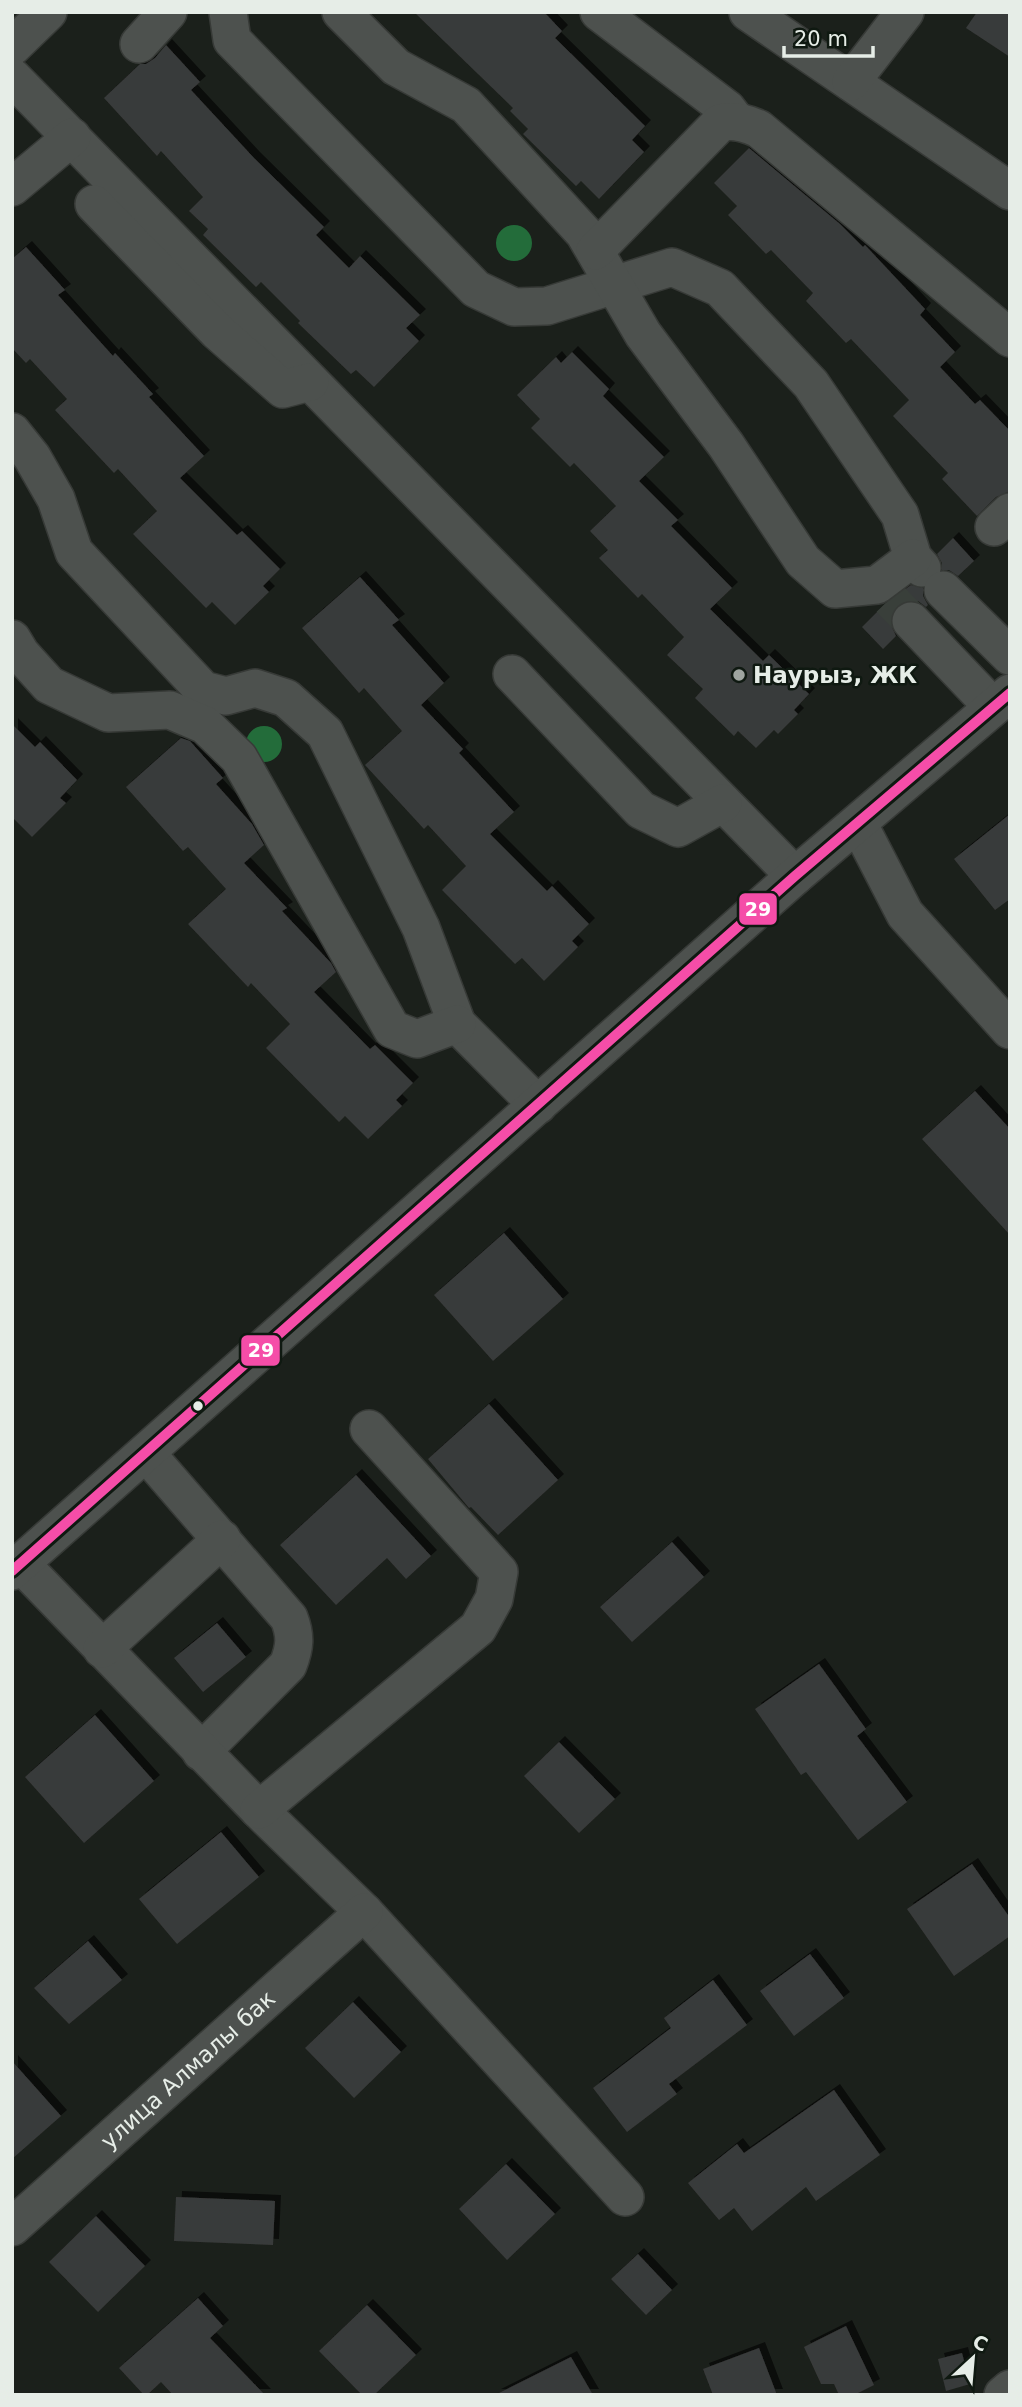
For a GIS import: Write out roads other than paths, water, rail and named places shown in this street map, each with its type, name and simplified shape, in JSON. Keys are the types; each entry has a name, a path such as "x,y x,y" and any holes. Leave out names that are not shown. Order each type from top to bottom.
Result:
{"street":[{"path":"12,47 48,12"},
{"path":"139,44 168,12"},
{"path":"229,12 232,40 477,289 514,307 547,306 672,267 720,288 811,384 900,515 926,572 1010,656"},
{"path":"341,12 396,67 466,105 584,233 643,334 726,445 803,561 835,589 893,602 1001,700 795,876 16,1568 102,1649 201,1752 365,1912 625,2197"},
{"path":"599,12 727,109 737,122"},
{"path":"748,12 1010,191"},
{"path":"851,82 905,12"},
{"path":"12,77 795,876"},
{"path":"595,251 720,123 737,122 759,128 1010,338"},
{"path":"12,187 72,137"},
{"path":"93,204 217,331 283,389 310,382"},
{"path":"12,432 32,457 56,499 74,552 203,690 226,696 255,688 286,698 325,733 421,928 457,1024 538,1105"},
{"path":"893,602 926,572"},
{"path":"12,639 21,654 49,685 108,713 170,710 205,725 239,758 392,1029 417,1039 457,1024"},
{"path":"512,674 641,810 678,828 723,803"},
{"path":"170,710 203,690"},
{"path":"858,823 905,914 1010,1030"},
{"path":"259,1810 478,1628 494,1599 499,1572 369,1429"},
{"path":"146,1453 289,1618 294,1631 295,1646 288,1665 201,1752"},
{"path":"102,1649 222,1539"},
{"name":"улица Алмалы бак","path":"12,2227 365,1912"},
{"path":"1003,2395 1010,2389"}],"tunnel":[{"path":"890,599 911,621"}],"place":[{"name":"Наурыз, ЖК","path":"739,675"}]}
